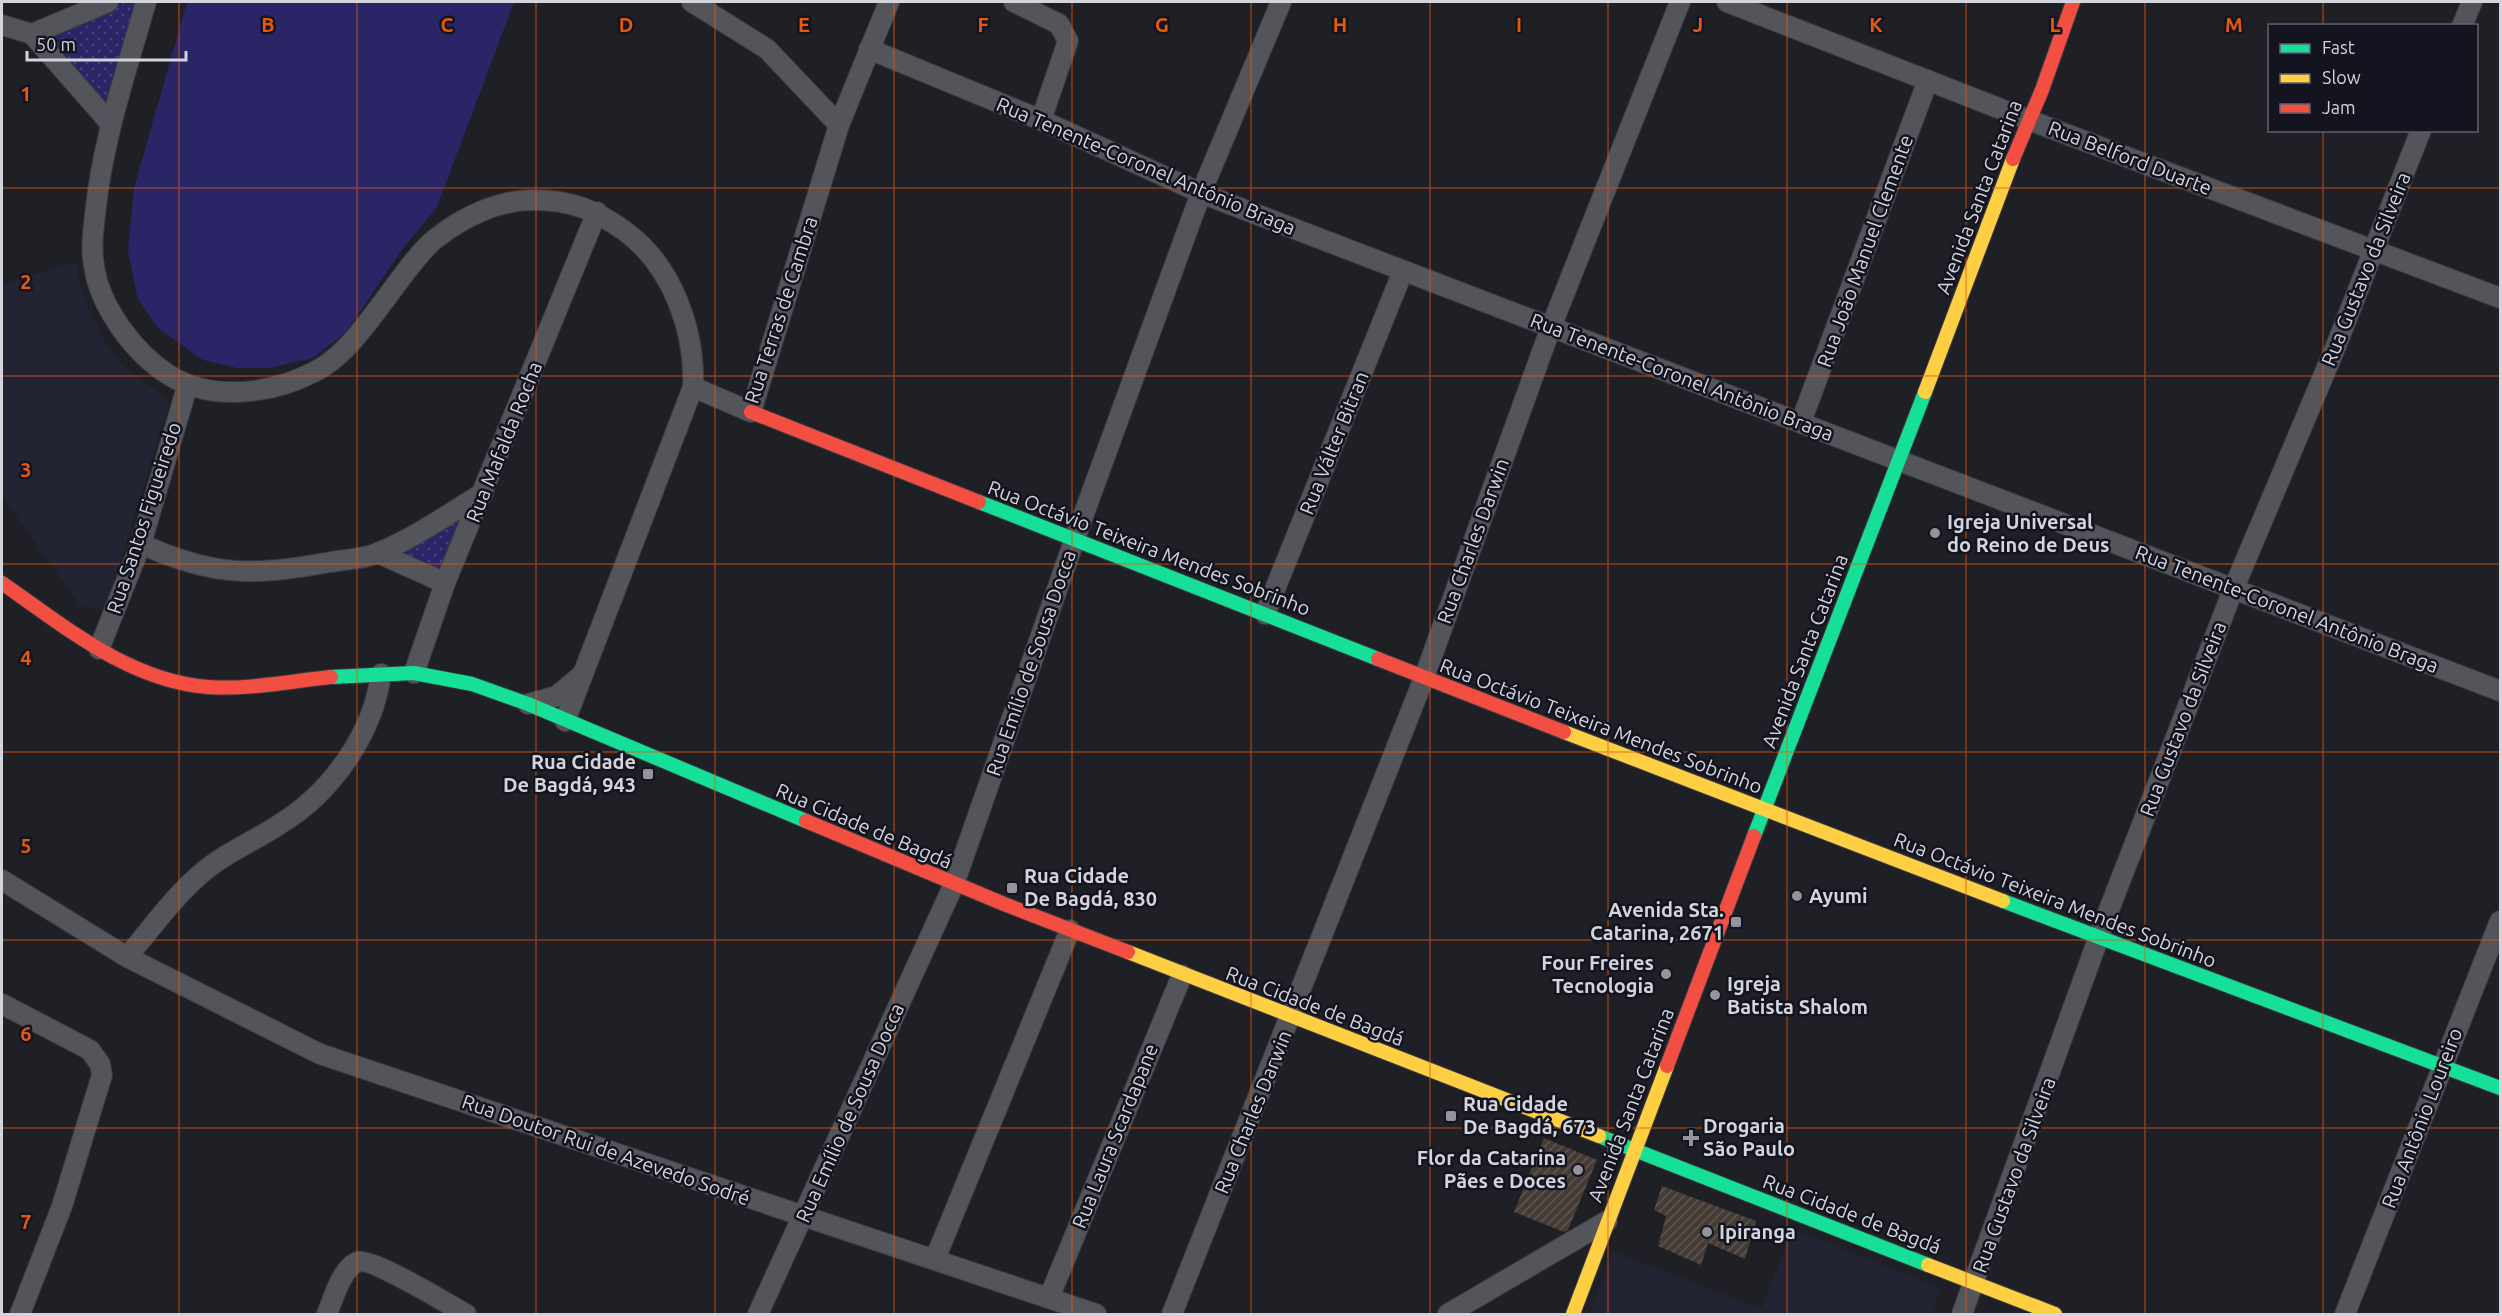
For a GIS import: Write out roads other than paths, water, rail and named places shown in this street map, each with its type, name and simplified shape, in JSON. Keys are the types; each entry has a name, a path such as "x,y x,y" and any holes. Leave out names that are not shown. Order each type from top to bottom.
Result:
{"street":[{"path":"32,34 108,2"},
{"path":"146,2 111,124 98,187 92,246 94,268 104,298 134,343 164,372 188,387 242,393 293,382 329,364 348,348 433,240 473,215 515,200 565,201 597,212 632,236 647,251 669,283 676,297 694,356 693,387 565,722"},
{"path":"692,2 767,49 839,125"},
{"name":"Rua Terras de Cambra","path":"693,387 751,412 839,125 889,2"},
{"path":"1014,2 1059,24 1068,41 1041,120"},
{"name":"Rua Emílio de Sousa Docca","path":"758,1314 954,884 1074,541 1202,194 1281,2"},
{"name":"Rua Charles Darwin","path":"1172,1314 1424,678 1551,327 1680,2"},
{"name":"Rua Belford Duarte","path":"1727,2 2029,120 2500,298"},
{"name":"Avenida Santa Catarina","path":"1573,1314 2073,2"},
{"path":"2463,24 2472,2"},
{"path":"2,25 32,34 111,124"},
{"name":"Rua Tenente-Coronel Antônio Braga","path":"869,49 1041,120 1202,194 2500,691"},
{"name":"Rua João Manuel Clemente","path":"1801,422 1928,80"},
{"name":"Rua Gustavo da Silveira","path":"1962,1314 2099,937 2234,590 2374,252 2420,132"},
{"name":"Rua Mafalda Rocha","path":"414,673 445,583 597,212"},
{"name":"Rua Válter Bitran","path":"1265,614 1403,271"},
{"name":"Rua Santos Figueiredo","path":"99,649 141,544 188,387"},
{"name":"Rua Octávio Teixeira Mendes Sobrinho","path":"751,412 1074,541 1765,810 2441,1068 2500,1088"},
{"path":"141,544 176,560 216,570 249,572 306,567 378,553 483,493"},
{"path":"378,553 445,583"},
{"name":"Rua Cidade de Bagdá","path":"2,583 99,649 150,674 194,685 224,687 414,673 480,686 528,704 565,722 954,884 1182,975 2055,1314"},
{"path":"528,704 557,696 584,673"},
{"path":"127,957 202,872 296,813 329,782 353,751 368,724 378,697 381,674"},
{"name":"Rua Doutor Rui de Azevedo Sodré","path":"2,880 127,957 320,1054 1096,1314"},
{"name":"Rua Antônio Loureiro","path":"2345,1314 2500,921"},
{"path":"935,1259 1070,930"},
{"name":"Rua Laura Scardapane","path":"1049,1298 1182,975"},
{"path":"2,1004 90,1050 100,1064 100,1088 62,1206 20,1314"},
{"path":"1448,1314 1607,1221"},
{"path":"327,1314 348,1270 357,1262 365,1262 386,1270 466,1314"}],"place":[{"name":"Igreja Universal do Reino de Deus","path":"1935,533"},
{"name":"Rua Cidade De Bagdá, 943","path":"648,774"},
{"name":"Rua Cidade De Bagdá, 830","path":"1012,888"},
{"name":"Ayumi","path":"1797,896"},
{"name":"Avenida Sta. Catarina, 2671","path":"1736,922"},
{"name":"Four Freires Tecnologia","path":"1666,974"},
{"name":"Igreja Batista Shalom","path":"1715,995"},
{"name":"Rua Cidade De Bagdá, 673","path":"1451,1116"},
{"name":"Drogaria São Paulo","path":"1691,1138"},
{"name":"Flor da Catarina Pães e Doces","path":"1578,1170"},
{"name":"Ipiranga","path":"1707,1232"}]}
